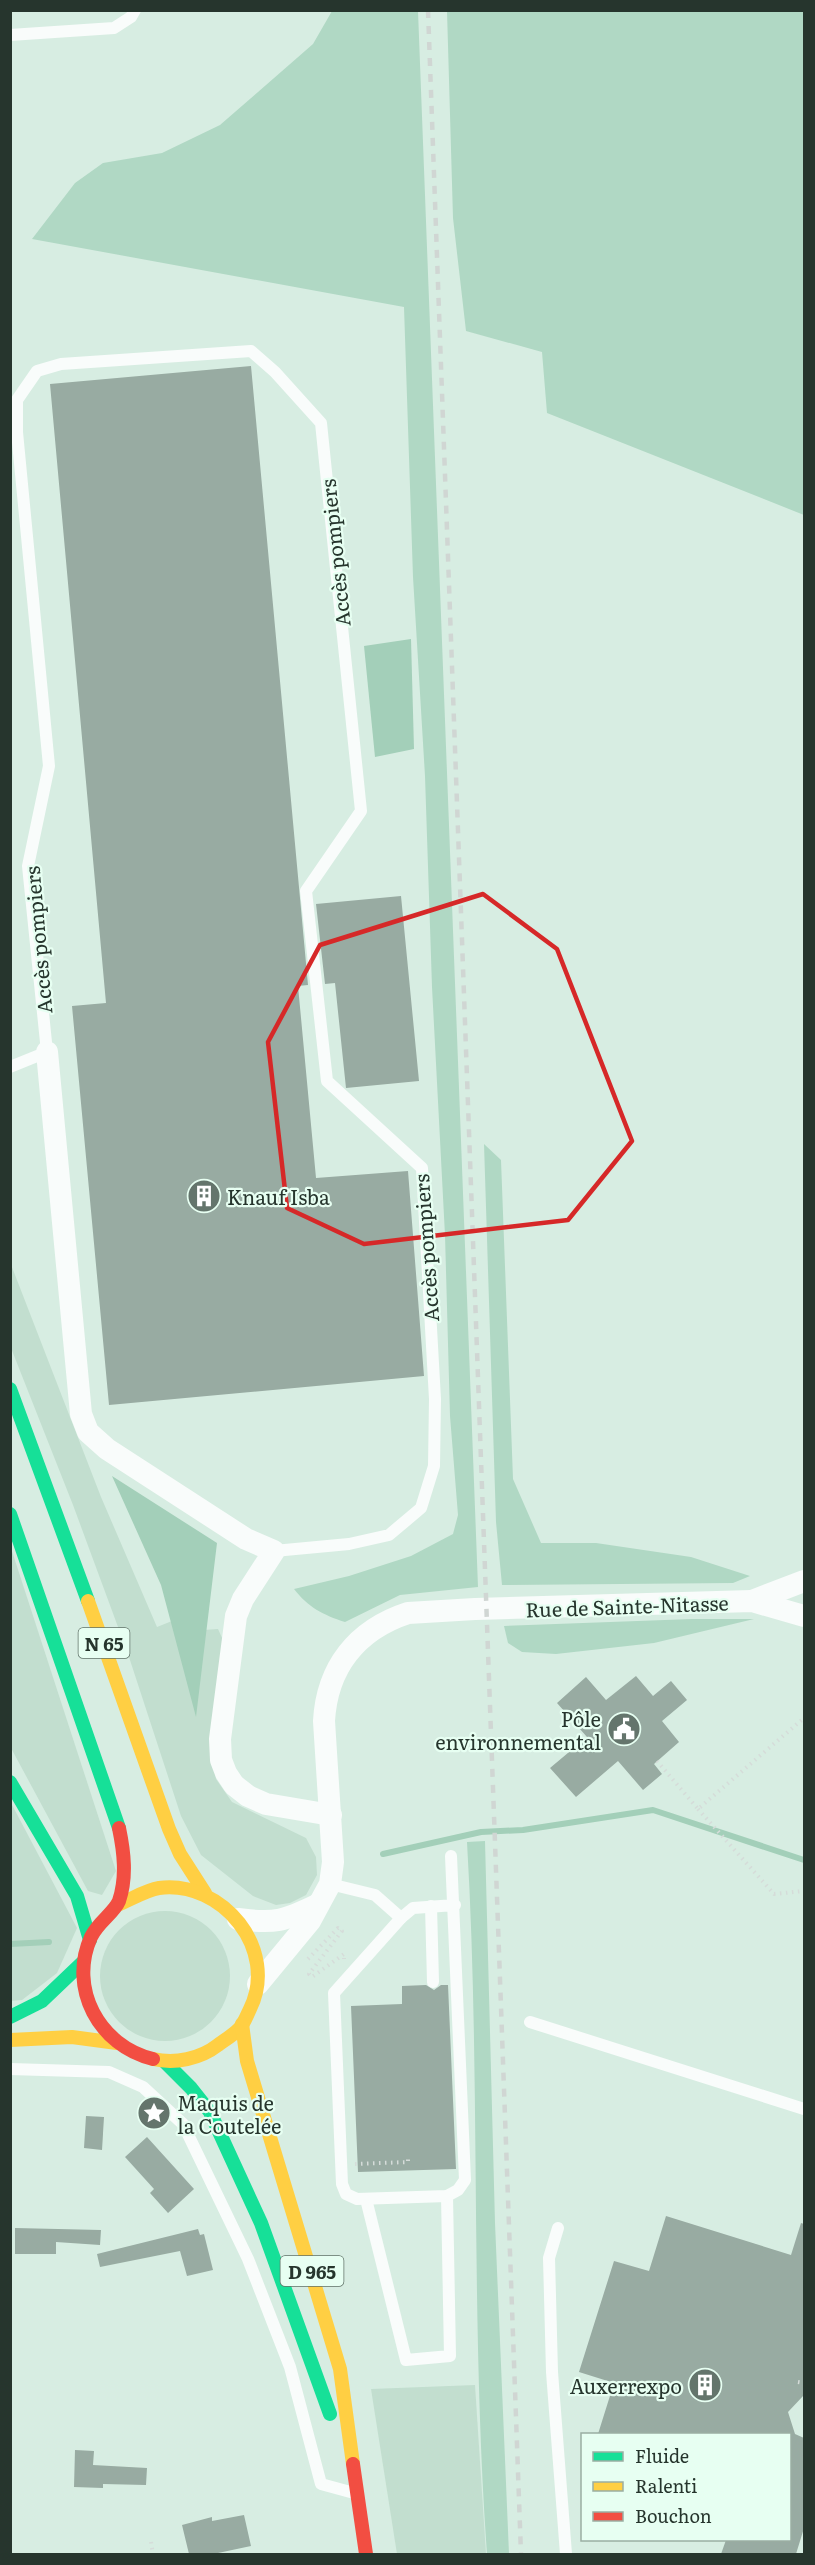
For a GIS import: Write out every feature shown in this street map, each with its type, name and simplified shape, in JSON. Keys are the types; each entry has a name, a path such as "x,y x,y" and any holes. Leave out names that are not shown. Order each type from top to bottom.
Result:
{"main road":[{"name":"N 65","path":"10,1389 44,1474 169,1829 180,1854 205,1893"},
{"name":"N 65","path":"10,1514 118,1825 126,1855 125,1874 117,1905"},
{"path":"10,1782 77,1896 90,1940"},
{"path":"169,1886 205,1893 218,1900 238,1919 250,1938 257,1960 258,1984 252,2005 242,2025 221,2046 194,2058 164,2061 132,2052 117,2043 101,2027 90,2007 84,1984 84,1961 90,1940 101,1920 117,1905 133,1895 169,1886"},
{"path":"10,2017 41,2004 84,1961"},
{"name":"D 965","path":"242,2025 250,2072 340,2369 366,2554"},
{"path":"10,2040 72,2037 117,2043"},
{"name":"D 965","path":"164,2061 191,2088 210,2112 261,2223 317,2374 362,2523"}],"street":[{"path":"47,1052 81,1414 88,1432 107,1449 236,1533 274,1551 243,1599 236,1616 219,1739 221,1760 234,1785 248,1796 266,1804 331,1815 333,1862 330,1884 310,1921 258,1984"},
{"name":"Rue de Sainte-Nitasse","path":"752,1601 804,1581"},
{"path":"804,1586 804,1603"},
{"name":"Rue de Sainte-Nitasse","path":"331,1815 324,1721 325,1701 338,1665 360,1640 393,1618 408,1613 475,1609 752,1601 804,1616"},
{"path":"238,1919 274,1922 290,1918 317,1905"}],"lane":[{"path":"10,35 114,28 130,17 135,10"},
{"name":"Accès pompiers","path":"47,1052 28,866 49,766 17,432 17,400 37,371 61,364 251,351 275,372 321,423 361,811 306,891 327,1081 423,1168 435,1399 434,1466 421,1508 389,1535 349,1544 274,1551"},
{"path":"10,1067 47,1052"},
{"path":"451,1857 455,1905 465,2180 458,2190 447,2196 357,2199 346,2194 342,2184 334,1993 401,1918 413,1908 455,1905"},
{"path":"330,1884 375,1895 401,1918"},
{"path":"431,1906 433,1982"},
{"path":"530,2022 804,2109"},
{"path":"10,2069 109,2072 143,2088 183,2124 248,2259 290,2367 321,2484 354,2493"},
{"path":"366,2199 406,2360 450,2356 447,2196"},
{"path":"558,2228 549,2258 552,2373 567,2554"}],"path":[{"path":"698,1809 804,1718"},
{"path":"657,1761 774,1894 804,1891"},
{"path":"306,1961 338,1928 342,1931 309,1974 312,1977 344,1954 345,1966"},
{"path":"352,2153 353,2164 408,2162 408,2156"},
{"path":"798,2382 804,2384"},
{"path":"151,2542 153,2554"}],"highlighted area":[{"path":"483,894 557,949 632,1141 568,1220 364,1244 287,1208 268,1042 320,945"}],"shaded area":[{"path":"332,11 418,11 478,1587 400,1595 345,1622 316,1610 294,1589 349,1576 411,1556 453,1534 458,1515 450,1416 445,1235 432,987 425,776 413,577 404,307 32,239 75,183 103,163 162,153 220,125 313,44"},
{"path":"447,11 804,11 804,515 547,413 542,352 466,331 453,218"},
{"path":"411,639 414,749 375,757 364,646"},
{"path":"484,1144 501,1160 513,1479 541,1543 596,1543 691,1557 750,1576 733,1583 502,1585 496,1522"},
{"path":"10,1262 101,1497 157,1627 187,1615 189,1631 218,1629 223,1640 211,1747 216,1779 232,1802 306,1838 316,1857 317,1875 306,1895 290,1903 276,1905 253,1896 201,1855 181,1816 128,1654 73,1505 11,1348"},
{"path":"112,1476 217,1543 196,1717 161,1585"},
{"path":"10,1545 116,1871 102,1895 88,1891 11,1748"},
{"path":"754,1619 654,1643 556,1654 522,1652 508,1643 504,1626"},
{"path":"10,1801 77,1928 57,1973 22,2000 10,2001"},
{"path":"485,1841 495,2223 509,2554 487,2554 479,2376 474,2020 467,1842"},
{"path":"165,1911 190,1916 211,1930 225,1951 230,1976 225,2001 211,2022 190,2036 165,2041 140,2036 119,2022 105,2001 100,1976 105,1951 119,1930 140,1916"},
{"path":"475,2385 486,2554 397,2554 371,2389"}],"building":[{"path":"251,366 308,985 298,986 316,1178 408,1171 424,1376 109,1405 72,1006 106,1003 50,384"},
{"path":"401,896 419,1081 346,1088 335,983 325,984 316,904"},
{"name":"Pôle environnemental","path":"636,1676 653,1696 671,1681 687,1700 662,1721 679,1742 654,1764 662,1774 643,1790 618,1761 576,1797 550,1768 587,1737 557,1703 586,1677 606,1700"},
{"path":"426,1985 434,1990 441,1985 448,1985 456,2169 358,2172 351,2006 402,2004 402,1986"},
{"path":"86,2116 104,2117 102,2150 84,2148"},
{"path":"147,2137 194,2189 168,2213 150,2193 154,2189 125,2157"},
{"name":"Auxerrexpo","path":"666,2216 791,2255 801,2223 804,2224 804,2395 788,2412 795,2434 804,2438 804,2528 796,2554 721,2554 726,2541 791,2541 791,2433 598,2433 614,2383 579,2372 614,2261 649,2271"},
{"path":"15,2228 101,2230 100,2245 56,2242 56,2254 15,2254"},
{"path":"198,2229 200,2235 204,2234 213,2270 187,2276 180,2251 100,2267 97,2254"},
{"path":"75,2450 94,2451 93,2465 147,2468 146,2485 103,2484 103,2488 74,2487"},
{"path":"244,2515 251,2546 218,2554 189,2554 182,2525 212,2517 212,2521"}],"waterway":[{"path":"383,1854 481,1832 523,1830 653,1810 804,1860"},
{"path":"10,1944 49,1942"}],"railway":[{"path":"428,10 521,2554"}],"traffic: fast":[{"path":"10,1389 88,1601"},
{"path":"10,1514 119,1828"},
{"path":"10,1782 77,1896 90,1940"},
{"path":"10,2017 42,2001 84,1961"},
{"path":"164,2061 191,2088 210,2112 261,2223 330,2414"}],"traffic: slow":[{"path":"88,1601 169,1829 180,1854 205,1893"},
{"path":"117,1905 159,1888 182,1888 204,1895 224,1907 239,1923 251,1943 257,1964 257,1987 247,2017 237,2031 211,2050 195,2057 170,2061 153,2059"},
{"path":"242,2024 247,2061 340,2369 353,2464"},
{"path":"10,2040 72,2037 117,2043"}],"traffic: jam":[{"path":"119,1828 124,1865 122,1892 117,1905 91,1937 85,1956 83,1976 86,1995 93,2012 104,2028 117,2042 153,2059"},
{"path":"353,2464 366,2554"}],"place":[{"name":"Knauf Isba","path":"204,1196"},
{"name":"Pôle environnemental","path":"624,1729"},
{"name":"Maquis de la Coutelée","path":"154,2113"},
{"name":"Auxerrexpo","path":"705,2385"}]}
